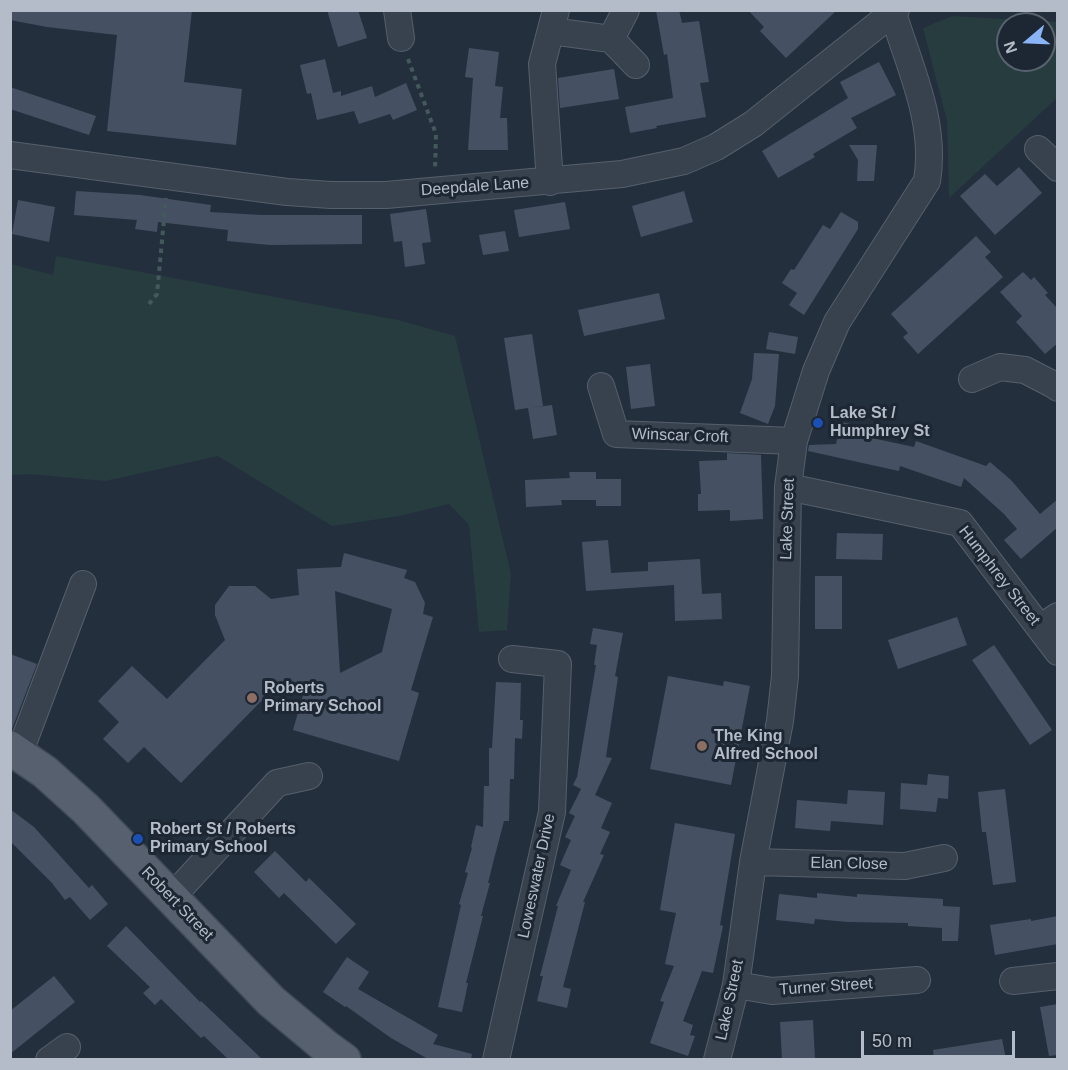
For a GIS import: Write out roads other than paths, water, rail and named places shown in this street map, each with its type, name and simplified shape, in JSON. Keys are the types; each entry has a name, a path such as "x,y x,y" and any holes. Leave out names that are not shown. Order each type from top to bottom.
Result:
{"main road":[{"name":"Robert Street","path":"15,751 45,772 86,809 325,1054"}],"street":[{"path":"397,10 401,38"},
{"path":"611,39 626,10"},
{"name":"Deepdale Lane","path":"10,155 287,192 331,195 386,195 622,174 684,161 716,147 753,124 893,11"},
{"name":"Lake Street","path":"717,1059 736,985 753,862 780,721 785,676 788,487 794,441 816,371 837,322 927,181 930,160 925,109 893,11"},
{"path":"550,182 542,64 554,21 611,39 636,65"},
{"path":"1038,149 1058,168"},
{"path":"972,379 1000,367 1025,370 1058,388"},
{"name":"Winscar Croft","path":"601,386 616,434 794,441"},
{"name":"Humphrey Street","path":"788,487 960,523 1049,622 1058,652"},
{"path":"15,751 83,584"},
{"name":"Loweswater Drive","path":"496,1059 552,812 554,766 558,664 512,659"},
{"path":"171,898 277,783 309,777"},
{"name":"Elan Close","path":"753,862 905,866 944,858"},
{"path":"1013,981 1058,976"},
{"name":"Turner Street","path":"736,985 772,991 917,980"}],"place":[{"name":"Lake St / Humphrey St","path":"818,423"},
{"name":"Roberts Primary School","path":"252,698"},
{"name":"The King Alfred School","path":"702,746"},
{"name":"Robert St / Roberts Primary School","path":"138,839"}]}
